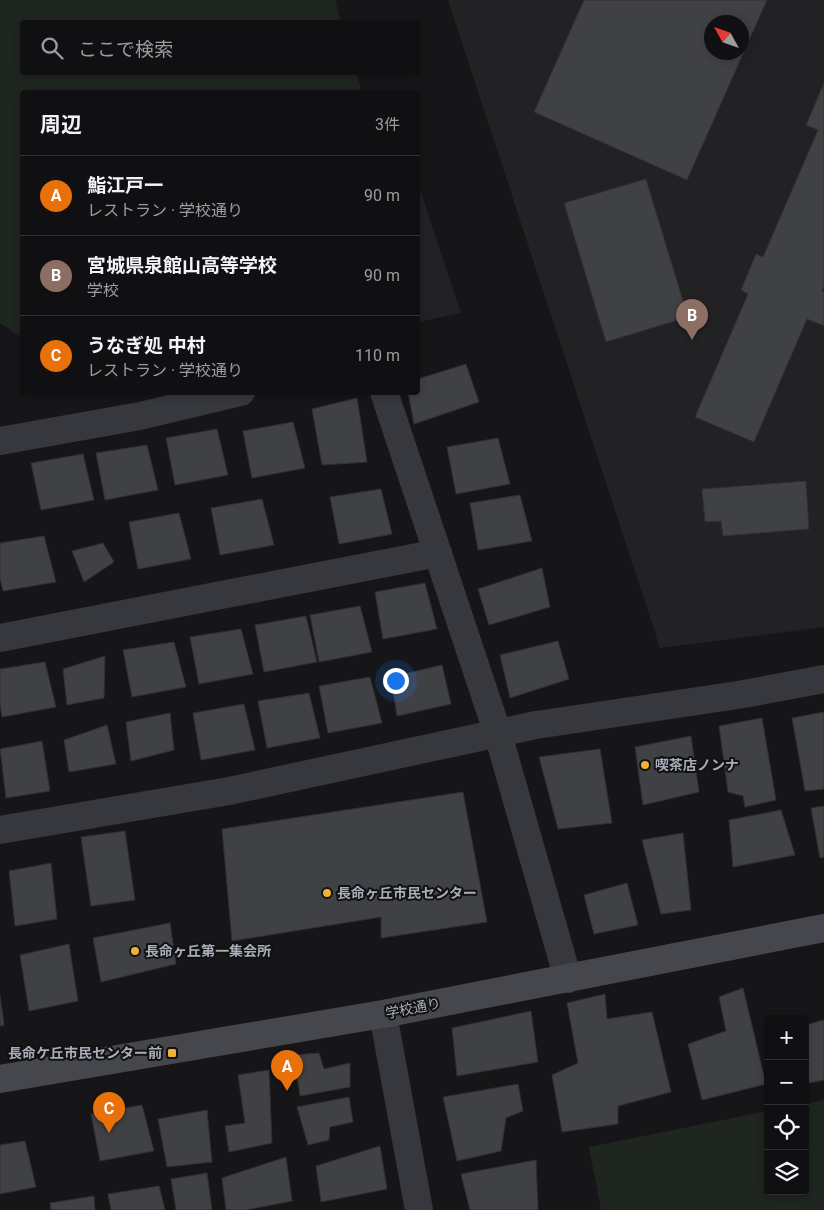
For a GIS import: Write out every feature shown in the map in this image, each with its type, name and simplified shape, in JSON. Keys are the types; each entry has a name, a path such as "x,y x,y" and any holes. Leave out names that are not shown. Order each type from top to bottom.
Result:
{"street":[{"path":"0,441 140,416 228,395"},
{"path":"385,395 498,734 568,979"},
{"path":"0,638 438,553"},
{"path":"0,830 229,791 536,725 728,696 824,679"},
{"name":"学校通り","path":"0,1079 383,1014 824,928"},
{"path":"383,1014 419,1210"}],"shaded area":[{"path":"0,0 335,0 340,20 20,20 20,75 357,75 361,90 20,90 20,337 0,323"},
{"path":"448,0 824,0 824,627 660,648"},
{"path":"420,190 461,313 420,322"},
{"path":"824,1100 824,1210 601,1210 589,1147 764,1112 764,1195 809,1195 809,1103"}],"building":[{"path":"584,0 767,0 749,40 749,15 704,15 704,60 740,60 687,180 534,112"},
{"path":"824,83 824,286 822,291 824,292 824,326 807,319 754,442 695,417 748,294 741,290 756,254 763,257 818,130 806,125"},
{"path":"646,179 688,317 606,342 564,203"},
{"path":"466,364 479,402 414,424 409,395 420,395 420,378"},
{"path":"357,398 367,462 322,465 312,409"},
{"path":"293,422 305,468 252,478 243,431"},
{"path":"217,429 228,475 175,485 166,438"},
{"path":"498,438 510,484 456,494 447,447"},
{"path":"147,445 158,490 105,500 96,453"},
{"path":"83,454 94,500 41,510 31,463"},
{"path":"806,481 809,529 723,536 721,521 705,522 702,489"},
{"path":"381,489 392,534 339,544 330,497"},
{"path":"520,495 532,541 478,550 470,503"},
{"path":"262,499 274,545 220,555 211,508"},
{"path":"179,513 191,559 138,569 129,522"},
{"path":"44,536 56,582 3,591 0,578 0,543"},
{"path":"103,543 114,562 84,582 72,551"},
{"path":"542,568 550,607 489,625 478,589"},
{"path":"425,583 437,629 383,639 375,592"},
{"path":"360,606 372,652 319,662 310,615"},
{"path":"306,616 317,662 264,672 255,625"},
{"path":"241,629 253,674 199,684 190,637"},
{"path":"558,641 569,679 510,698 500,655"},
{"path":"174,642 186,687 132,697 123,650"},
{"path":"105,656 104,698 67,705 63,669"},
{"path":"45,662 56,707 2,717 0,669"},
{"path":"442,665 451,704 397,716 391,677"},
{"path":"370,677 382,723 328,733 319,686"},
{"path":"309,693 320,738 267,748 258,701"},
{"path":"244,704 255,750 201,760 193,713"},
{"path":"824,712 824,789 805,791 792,718"},
{"path":"170,713 174,750 131,761 126,722"},
{"path":"762,718 776,800 745,807 743,796 728,792 719,726"},
{"path":"107,725 116,764 69,772 64,740"},
{"path":"691,736 699,792 643,805 635,747"},
{"path":"42,741 50,791 6,798 0,749"},
{"path":"600,749 612,823 558,829 539,757"},
{"path":"463,792 487,922 381,938 381,917 232,941 222,829"},
{"path":"824,806 824,857 820,858 811,808"},
{"path":"781,810 795,855 733,867 729,820"},
{"path":"125,831 135,900 91,906 81,837"},
{"path":"683,833 691,910 661,914 642,840"},
{"path":"51,863 57,919 15,926 9,871"},
{"path":"627,883 638,925 594,934 584,895"},
{"name":"長命ヶ丘第一集会所","path":"170,923 176,964 101,982 93,938"},
{"path":"69,944 78,1001 29,1011 20,955"},
{"path":"743,988 764,1076 764,1084 702,1100 688,1044 726,1031 719,997"},
{"path":"605,994 607,1019 652,1012 671,1092 618,1106 618,1124 562,1132 552,1075 578,1063 567,1003"},
{"path":"0,995 4,1025 0,1026"},
{"path":"531,1011 538,1062 457,1076 452,1028"},
{"path":"824,1020 824,1080 809,1083 809,1060 809,1024"},
{"path":"319,1053 324,1069 350,1063 350,1087 300,1096 294,1055"},
{"path":"269,1070 272,1143 229,1152 225,1126 245,1123 238,1075"},
{"path":"518,1084 523,1111 506,1118 501,1151 457,1161 443,1097"},
{"path":"349,1097 353,1122 330,1127 329,1140 308,1145 297,1107"},
{"path":"142,1105 154,1151 100,1161 91,1114"},
{"path":"207,1110 212,1162 167,1167 158,1119"},
{"path":"25,1141 36,1187 0,1194 0,1145"},
{"path":"380,1146 387,1189 321,1202 316,1166"},
{"path":"286,1157 292,1201 246,1210 226,1210 222,1178"},
{"path":"536,1160 538,1210 470,1210 461,1174"},
{"path":"207,1173 212,1210 176,1210 171,1179"},
{"path":"159,1186 165,1210 111,1210 108,1194"},
{"path":"94,1196 95,1210 51,1210 50,1203"}],"place":[{"name":"宮城県泉館山高等学校","path":"692,340"},
{"name":"喫茶店ノンナ","path":"645,765"},
{"name":"長命ヶ丘市民センター","path":"327,893"},
{"name":"長命ヶ丘第一集会所","path":"135,951"},
{"name":"長命ケ丘市民センター前","path":"172,1053"},
{"name":"鮨江戸一","path":"287,1091"},
{"name":"うなぎ処 中村","path":"109,1133"}]}
